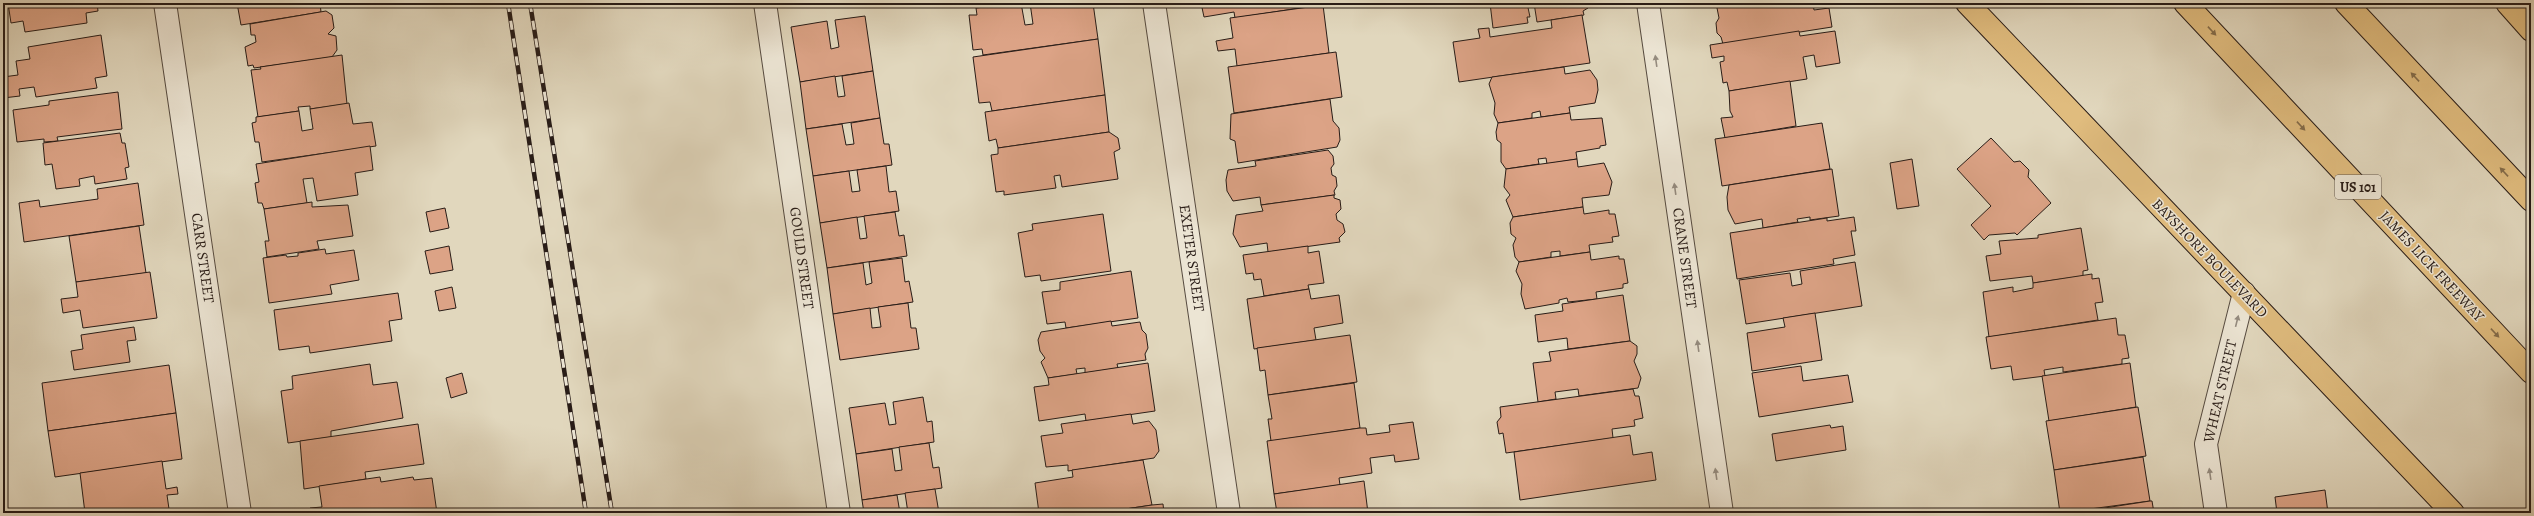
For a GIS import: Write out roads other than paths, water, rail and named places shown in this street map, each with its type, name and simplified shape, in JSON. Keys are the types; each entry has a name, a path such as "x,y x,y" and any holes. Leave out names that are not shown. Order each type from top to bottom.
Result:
{"main road":[{"name":"BAYSHORE BOULEVARD","path":"1967,3 2453,513"},
{"name":"JAMES LICK FREEWAY","path":"2185,3 2531,372"},
{"path":"2346,3 2531,200"},
{"path":"2507,3 2531,30"}],"street":[{"name":"CARR STREET","path":"165,3 240,513"},
{"name":"GOULD STREET","path":"765,3 839,513"},
{"name":"EXETER STREET","path":"1154,3 1229,513"},
{"name":"CRANE STREET","path":"1648,3 1722,513"},
{"name":"WHEAT STREET","path":"2216,513 2206,444 2244,293"}],"railway":[{"path":"508,3 586,513"},
{"path":"530,3 612,513"}]}
